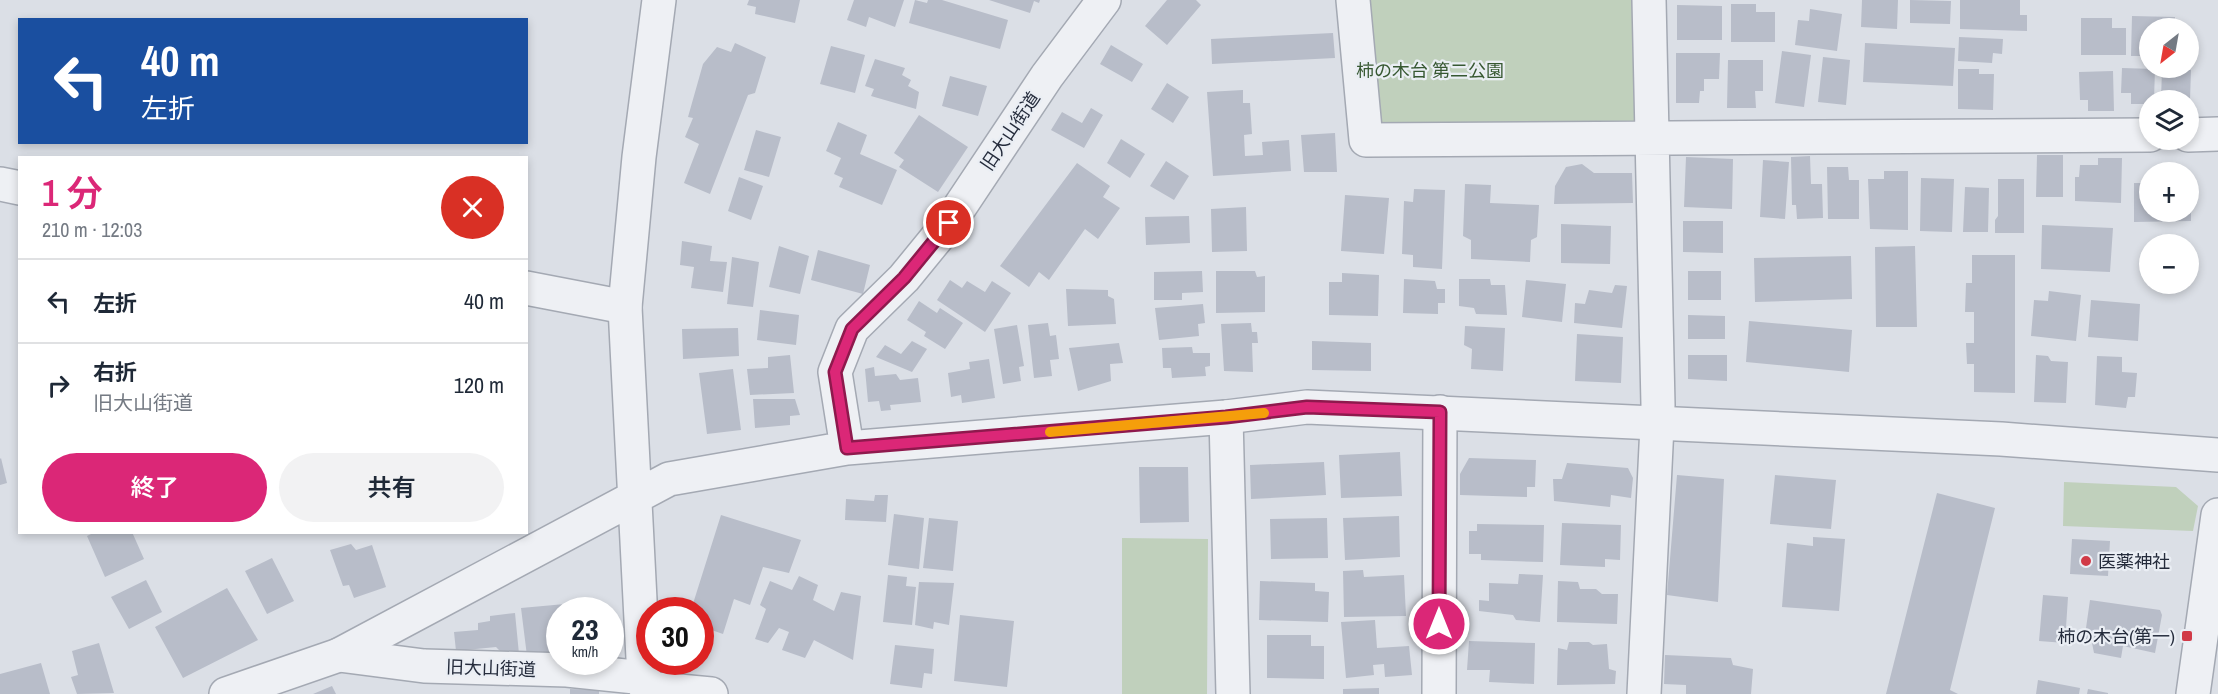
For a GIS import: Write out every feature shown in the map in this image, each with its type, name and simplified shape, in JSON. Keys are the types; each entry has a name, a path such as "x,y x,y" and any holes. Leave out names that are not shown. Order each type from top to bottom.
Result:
{"street":[{"path":"646,687 625,307 639,157 660,0"},
{"name":"旧大山街道","path":"847,448 835,372 852,329 904,278 949,223 1047,76 1104,0"},
{"path":"1353,0 1366,140 2139,135"},
{"path":"1644,694 1658,405 1649,0"},
{"path":"2199,135 2218,134"},
{"path":"0,184 18,188"},
{"path":"528,288 625,307"},
{"path":"226,694 339,656 669,479 847,448 1226,417 1307,407 2001,439 2218,455"},
{"path":"1439,694 1440,412"},
{"path":"1226,417 1233,694"},
{"path":"2193,694 2218,515"},
{"name":"旧大山街道","path":"339,656 424,666 567,670 646,687 711,694"}],"green space":[{"name":"柿の木台 第二公園","path":"1353,0 1649,0 1651,138 1366,140"},
{"path":"2064,482 2176,487 2198,506 2193,531 2063,526"},
{"path":"1122,538 1208,539 1207,694 1122,694"}],"building":[{"path":"749,0 800,0 795,23 755,14 756,7 747,5"},
{"path":"854,0 904,0 895,27 869,17 866,27 847,20"},
{"path":"915,0 927,3 928,0 942,0 1008,20 1000,49 909,23"},
{"path":"989,0 1040,0 1039,3 1034,1 1030,13"},
{"path":"1167,0 1196,0 1201,5 1167,45 1145,26"},
{"path":"1862,0 1898,0 1897,29 1861,27"},
{"path":"1910,0 1951,1 1950,24 1910,23"},
{"path":"1960,0 2020,0 2020,15 2027,15 2027,31 1960,29"},
{"path":"1731,4 1756,4 1756,12 1775,12 1775,42 1731,42"},
{"path":"1677,5 1722,6 1722,40 1677,40"},
{"path":"1810,9 1842,14 1837,51 1795,45 1798,20 1809,21"},
{"path":"2132,16 2175,17 2139,18 2139,56 2131,56"},
{"path":"2081,18 2112,18 2112,28 2126,28 2126,55 2081,55"},
{"path":"1333,33 1335,58 1212,64 1211,39"},
{"path":"1959,37 2003,39 2002,54 1993,53 1992,63 1958,61"},
{"path":"735,43 766,57 755,93 748,95 710,194 684,183 699,144 685,137 693,118 688,117 703,64 717,47 731,52"},
{"path":"1865,43 1955,48 1953,86 1863,82"},
{"path":"1111,45 1143,64 1132,82 1100,64"},
{"path":"831,46 865,55 855,93 820,84"},
{"path":"1782,51 1811,55 1804,107 1775,103"},
{"path":"1676,53 1720,53 1719,79 1704,79 1704,91 1700,91 1699,103 1676,103"},
{"path":"1823,57 1850,60 1846,105 1818,102"},
{"path":"875,59 905,68 902,75 911,80 908,86 919,92 916,109 871,96 874,89 865,86"},
{"path":"1728,60 1763,60 1763,91 1755,91 1756,108 1727,108"},
{"path":"2122,68 2139,69 2139,78 2155,78 2154,90 2139,90 2139,104 2131,104 2131,93 2121,93"},
{"path":"1958,69 1979,69 1979,74 1994,74 1993,110 1958,109"},
{"path":"2113,71 2114,111 2088,111 2088,100 2080,100 2079,72"},
{"path":"950,76 987,86 978,116 942,106"},
{"path":"2162,78 2191,78 2190,90 2161,90"},
{"path":"1167,83 1189,97 1173,123 1151,109"},
{"path":"1243,90 1243,103 1250,103 1252,134 1244,135 1245,156 1263,155 1262,142 1289,140 1291,171 1213,176 1207,92"},
{"path":"1091,108 1103,115 1084,148 1051,130 1062,112 1082,123"},
{"path":"919,115 968,147 938,192 899,167 904,160 894,153"},
{"path":"838,122 867,135 860,154 897,170 882,205 839,187 843,178 834,174 841,158 826,151"},
{"path":"756,130 781,137 769,177 744,170"},
{"path":"1335,133 1337,172 1304,172 1301,135"},
{"path":"1121,139 1145,154 1130,178 1107,163"},
{"path":"2037,155 2063,155 2063,197 2036,197"},
{"path":"1810,156 1811,184 1822,184 1823,218 1797,219 1796,205 1792,205 1791,157"},
{"path":"1686,157 1733,159 1732,209 1684,207"},
{"path":"2098,158 2122,158 2121,203 2075,201 2075,177 2079,177 2080,165 2098,165"},
{"path":"1763,160 1789,162 1785,219 1760,217"},
{"path":"1166,161 1189,176 1174,200 1150,186"},
{"path":"1077,163 1110,186 1103,197 1120,208 1098,239 1085,229 1049,280 1039,272 1029,287 1000,266"},
{"path":"1582,164 1594,173 1632,173 1633,203 1554,204 1555,186 1566,167"},
{"path":"1827,167 1848,167 1849,180 1859,180 1859,219 1828,219"},
{"path":"1884,171 1908,171 1908,230 1870,229 1868,179 1884,179"},
{"path":"739,177 763,186 751,220 728,211"},
{"path":"1921,178 1954,179 1952,232 1920,231"},
{"path":"1998,179 2024,179 2024,233 1995,233 1995,220 1998,216"},
{"path":"2134,183 2139,183 2139,222 2134,222"},
{"path":"1465,184 1491,185 1490,203 1539,205 1537,237 1531,240 1530,262 1471,259 1471,240 1463,236"},
{"path":"1965,187 1989,188 1988,232 1963,232"},
{"path":"1414,189 1445,190 1442,269 1413,267 1413,255 1402,254 1404,201 1413,202"},
{"path":"1345,195 1389,198 1384,254 1341,251"},
{"path":"1246,207 1247,251 1212,252 1211,209"},
{"path":"1189,216 1190,243 1146,245 1145,217"},
{"path":"1683,221 1723,221 1723,253 1683,252"},
{"path":"1561,224 1611,226 1610,264 1561,263"},
{"path":"2042,225 2113,228 2110,272 2041,269"},
{"path":"682,241 712,246 710,261 727,262 723,292 691,288 694,267 680,265"},
{"path":"779,246 809,256 800,294 769,287"},
{"path":"1915,246 1917,327 1876,327 1875,247"},
{"path":"818,250 870,265 863,294 811,280"},
{"path":"1972,255 2015,255 2015,393 1974,392 1974,364 1967,364 1966,343 1974,343 1974,312 1965,312 1966,283 1972,283"},
{"path":"1851,256 1852,299 1755,302 1754,258"},
{"path":"732,257 759,262 753,307 727,304"},
{"path":"1202,271 1203,292 1182,293 1182,300 1154,300 1154,272"},
{"path":"1216,271 1255,271 1257,277 1265,276 1265,312 1216,313"},
{"path":"1688,271 1721,271 1721,300 1688,300"},
{"path":"1342,273 1379,275 1378,316 1329,315 1329,282 1342,282"},
{"path":"1404,279 1435,281 1437,289 1445,289 1445,303 1438,303 1438,314 1403,313"},
{"path":"1459,279 1490,279 1491,285 1505,285 1507,315 1476,314 1474,308 1459,306"},
{"path":"950,280 962,288 967,281 985,292 992,281 1011,293 985,332 937,300"},
{"path":"1526,280 1566,284 1562,322 1522,317"},
{"path":"1615,285 1627,286 1622,328 1574,323 1575,303 1585,304 1589,290 1612,293"},
{"path":"1066,289 1108,290 1108,296 1114,299 1116,324 1068,326"},
{"path":"2049,291 2081,295 2076,341 2031,336 2034,300 2048,301"},
{"path":"2091,300 2140,304 2138,341 2088,337"},
{"path":"919,301 937,313 940,308 963,323 945,349 924,336 926,332 907,320"},
{"path":"1203,304 1205,323 1198,324 1199,336 1159,340 1155,308"},
{"path":"760,310 799,315 796,345 757,340"},
{"path":"1688,315 1725,316 1725,339 1688,339"},
{"path":"1749,321 1852,330 1849,372 1746,362"},
{"path":"1048,323 1050,336 1056,335 1059,359 1050,360 1052,376 1034,378 1028,325"},
{"path":"1251,323 1252,332 1257,332 1258,343 1252,343 1253,372 1224,371 1221,324"},
{"path":"1017,325 1024,366 1019,367 1021,381 1003,384 994,329"},
{"path":"1465,326 1505,328 1503,371 1471,369 1472,349 1464,345"},
{"path":"738,328 739,356 683,359 682,329"},
{"path":"1577,334 1623,337 1621,383 1575,381"},
{"path":"912,341 927,349 912,372 876,357 885,345 901,354"},
{"path":"1312,341 1371,343 1371,371 1312,370"},
{"path":"1119,343 1123,363 1110,364 1111,381 1078,391 1069,348"},
{"path":"1192,347 1193,353 1210,353 1210,366 1205,367 1206,376 1172,378 1171,368 1163,368 1162,348"},
{"path":"790,355 794,393 750,395 747,369 768,368 768,357"},
{"path":"1688,355 1727,355 1727,381 1688,379"},
{"path":"2036,355 2048,356 2051,361 2068,362 2066,403 2034,402"},
{"path":"2097,356 2122,357 2122,372 2137,373 2135,397 2128,397 2126,408 2095,405"},
{"path":"989,359 995,398 962,403 961,395 951,397 948,373 970,369 969,362"},
{"path":"874,367 875,376 896,374 900,380 918,378 921,402 890,405 891,410 881,411 879,401 868,402 865,369"},
{"path":"733,369 741,430 707,434 699,373"},
{"path":"753,399 795,399 800,415 790,416 790,425 755,428"},
{"path":"1400,452 1402,496 1341,498 1339,455"},
{"path":"1469,458 1536,460 1535,487 1527,487 1527,497 1460,495 1460,474"},
{"path":"0,459 7,483 0,485"},
{"path":"1324,462 1326,495 1251,499 1250,465"},
{"path":"1567,463 1628,468 1633,478 1631,498 1611,495 1610,507 1554,501 1553,479 1562,479"},
{"path":"1139,467 1188,467 1189,522 1140,523"},
{"path":"1677,475 1724,479 1718,602 1667,595"},
{"path":"1775,475 1836,480 1831,529 1770,524"},
{"path":"1937,493 1995,508 1950,690 1958,694 1886,694"},
{"path":"875,495 888,495 886,522 845,520 846,499 874,501"},
{"path":"894,514 924,518 919,569 888,565"},
{"path":"721,515 801,540 789,573 763,567 750,605 734,599 723,634 714,631 714,597 695,597"},
{"path":"1399,516 1400,557 1345,560 1343,518"},
{"path":"929,518 958,521 953,571 923,568"},
{"path":"1327,518 1328,558 1271,559 1270,519"},
{"path":"1562,523 1621,525 1620,560 1605,559 1605,567 1560,565"},
{"path":"1477,524 1544,525 1543,562 1481,560 1481,554 1469,554 1469,531 1477,531"},
{"path":"91,534 133,534 144,559 105,577 87,536"},
{"path":"1813,537 1845,539 1839,611 1782,607 1787,543 1813,546"},
{"path":"2072,539 2110,541 2108,576 2070,574"},
{"path":"351,544 356,550 372,545 386,587 354,598 349,585 343,586 330,550"},
{"path":"272,558 294,601 267,614 245,571"},
{"path":"1363,570 1364,577 1404,575 1406,616 1344,617 1343,571"},
{"path":"1519,574 1543,575 1540,622 1516,620 1513,615 1479,611 1479,600 1489,601 1489,583 1518,584"},
{"path":"888,575 907,577 906,586 916,587 912,625 883,622"},
{"path":"799,576 818,585 813,600 834,611 841,592 861,596 853,660 814,640 805,658 782,650 789,632 779,628 768,643 755,639 766,609 760,605 770,581 792,590"},
{"path":"146,580 162,612 129,629 111,597"},
{"path":"1260,581 1315,583 1315,591 1329,592 1328,622 1259,620"},
{"path":"1558,581 1578,582 1580,589 1596,589 1602,594 1618,594 1617,624 1557,622"},
{"path":"919,582 954,583 949,625 934,622 933,629 915,625"},
{"path":"227,588 258,640 183,678 155,627"},
{"path":"2043,595 2068,597 2065,643 2039,641"},
{"path":"2090,600 2160,610 2162,615 2155,653 2123,646 2121,658 2094,653 2092,643 2084,642"},
{"path":"546,606 546,656 527,656 521,608"},
{"path":"515,613 519,654 501,652 496,647 456,651 454,632 478,630 478,623 490,621 490,616"},
{"path":"960,615 1014,621 1007,687 954,681"},
{"path":"1375,620 1377,648 1409,646 1412,675 1385,677 1384,664 1373,665 1374,675 1346,678 1341,622"},
{"path":"1267,635 1311,635 1311,646 1324,646 1324,679 1267,678"},
{"path":"1469,641 1535,643 1534,684 1489,682 1490,670 1467,670"},
{"path":"1569,642 1607,644 1609,669 1616,671 1615,684 1557,685 1558,648 1567,650"},
{"path":"99,643 114,693 77,694 71,677 78,675 72,651"},
{"path":"895,645 934,649 932,674 924,673 922,688 890,684"},
{"path":"1665,655 1731,658 1733,665 1753,669 1751,694 1686,694 1686,685 1664,684"},
{"path":"41,663 50,694 0,694 0,674"},
{"path":"2038,680 2080,688 2079,694 2036,694"},
{"path":"332,686 336,694 313,694"},
{"path":"1379,688 1379,694 1343,694 1343,689"},
{"path":"570,689 599,690 599,694 570,694"},
{"path":"2088,689 2108,693 2108,694 2087,694"}],"slow traffic":[{"path":"1050,432 1264,413"}],"place":[{"name":"医薬神社","path":"2086,561"},
{"name":"柿の木台(第一)","path":"2187,636"}],"route":[{"path":"949,223 904,278 852,329 835,372 847,448 1226,417 1307,407 1440,412 1439,624"}]}
